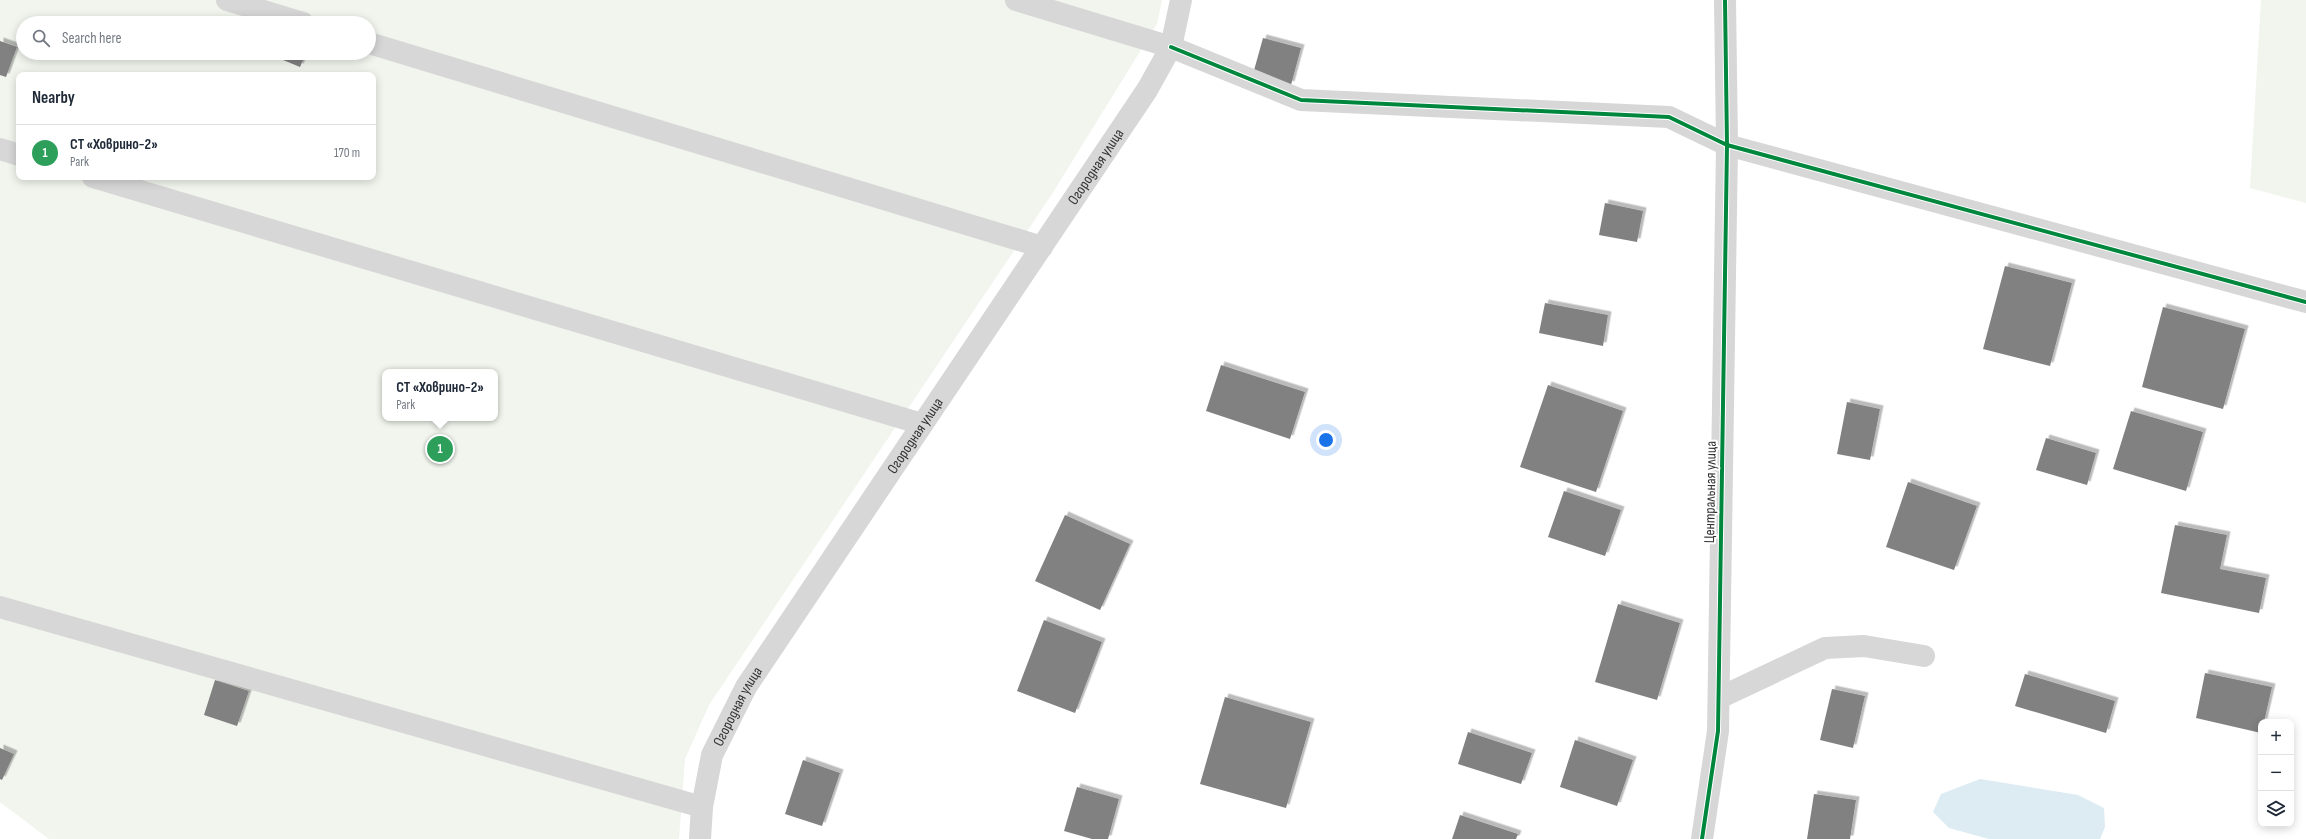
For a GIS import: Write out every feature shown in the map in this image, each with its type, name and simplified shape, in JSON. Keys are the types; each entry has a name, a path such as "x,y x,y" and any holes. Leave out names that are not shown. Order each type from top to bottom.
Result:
{"street":[{"path":"227,0 280,16"},
{"path":"1016,0 1171,47 1301,100 1670,117 1727,145 2306,302"},
{"name":"Огородная улица","path":"700,839 702,807 712,755 746,687 1147,90 1171,47 1181,0"},
{"name":"Центральная улица","path":"1702,839 1718,731 1719,698 1727,145 1726,0"},
{"path":"376,45 1042,247"},
{"path":"0,149 16,154"},
{"path":"103,180 922,424"},
{"path":"0,607 702,807"},
{"path":"1719,698 1826,648 1864,646 1924,656"}],"shaded area":[{"path":"0,0 1162,0 1157,24 1052,194 709,705 685,759 679,839 49,839 0,802"},
{"path":"2261,0 2306,0 2306,203 2250,188"},
{"path":"1980,779 2078,795 2104,808 2105,827 2100,839 1989,839 1949,828 1933,812 1941,794"}],"building":[{"path":"1263,38 1301,48 1291,85 1253,74"},
{"path":"0,41 16,47 16,50 6,77 0,75"},
{"path":"283,60 303,60 300,67"},
{"path":"1605,203 1643,211 1637,242 1599,235"},
{"path":"2005,266 2072,283 2050,366 1983,349"},
{"path":"1545,303 1608,315 1603,346 1539,333"},
{"path":"2163,307 2245,329 2223,409 2142,387"},
{"path":"1221,365 1305,392 1290,439 1206,411"},
{"path":"1548,385 1623,411 1596,492 1520,467"},
{"path":"1847,402 1880,409 1870,460 1837,454"},
{"path":"2131,411 2203,432 2186,491 2113,469"},
{"path":"2046,438 2096,453 2087,485 2036,470"},
{"path":"1908,482 1977,506 1954,570 1886,547"},
{"path":"1564,491 1621,510 1605,556 1548,537"},
{"path":"1065,515 1130,544 1100,610 1035,581"},
{"path":"2175,525 2227,535 2220,569 2266,578 2259,613 2161,593"},
{"path":"1618,604 1680,623 1657,700 1595,682"},
{"path":"1044,620 1102,642 1075,713 1017,691"},
{"path":"2205,673 2272,687 2265,719 2258,719 2258,732 2196,718"},
{"path":"2025,674 2115,701 2106,733 2015,706"},
{"path":"215,680 249,691 237,726 204,715"},
{"path":"1832,689 1865,696 1853,748 1820,740"},
{"path":"1225,697 1311,722 1286,808 1200,784"},
{"path":"1468,732 1532,753 1521,784 1458,764"},
{"path":"1575,740 1633,760 1617,806 1560,787"},
{"path":"0,748 14,754 2,780 0,779"},
{"path":"803,760 840,773 822,826 785,814"},
{"path":"1077,787 1119,799 1108,839 1092,839 1064,831"},
{"path":"1814,794 1856,800 1850,839 1807,839"},
{"path":"1460,815 1518,834 1516,839 1452,839"}],"cycle path":[{"path":"1702,839 1718,731 1727,145 1725,0"},
{"path":"1171,47 1301,100 1669,117 1727,145 2306,302"}],"place":[{"name":"СТ «Ховрино-2»","path":"440,449"}]}
